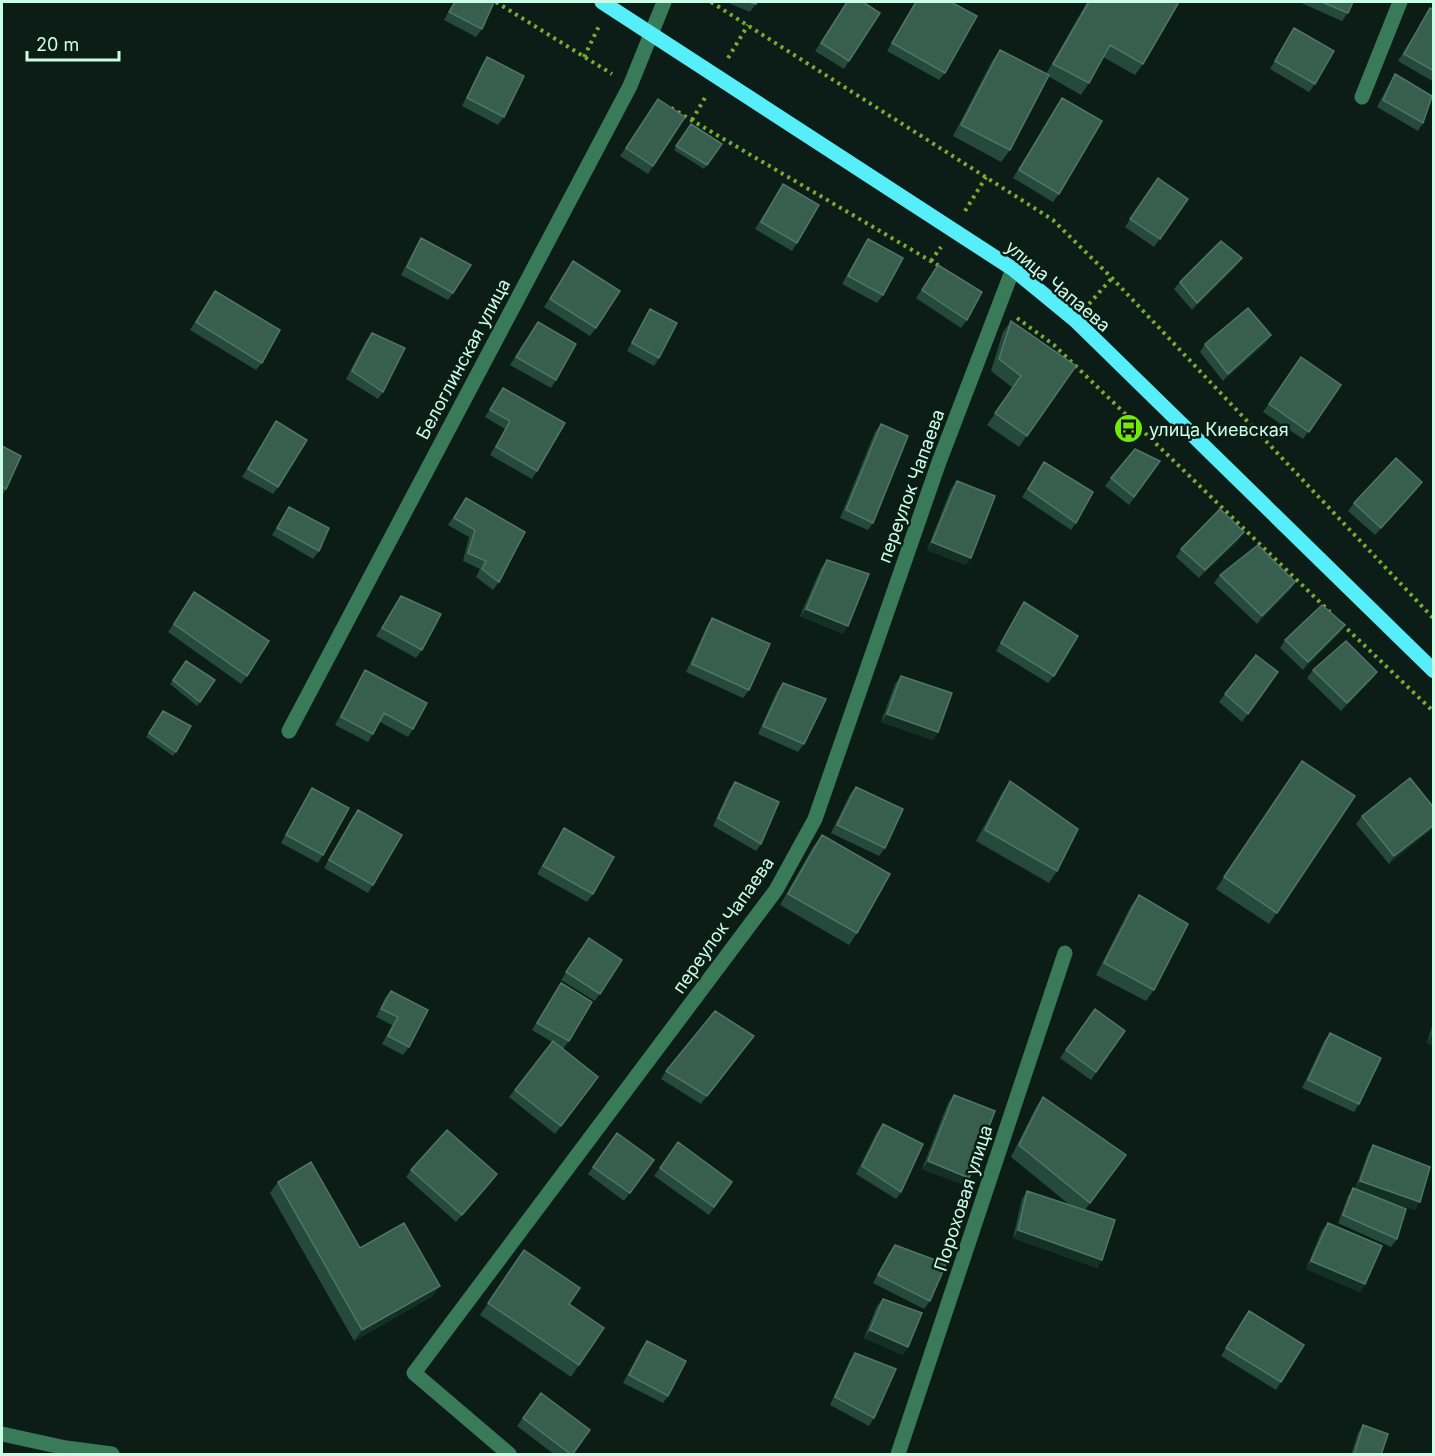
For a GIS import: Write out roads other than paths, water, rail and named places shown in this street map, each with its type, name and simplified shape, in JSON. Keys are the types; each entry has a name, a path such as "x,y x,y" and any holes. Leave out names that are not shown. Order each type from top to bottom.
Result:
{"main road":[{"name":"улица Чапаева","path":"602,2 1013,269 1075,321 1434,671"}],"street":[{"name":"Белоглинская улица","path":"289,731 630,86 664,2"},
{"path":"1362,97 1400,2"},
{"name":"переулок Чапаева","path":"509,1455 414,1373 776,890 815,819 939,462 1013,269"},
{"name":"Пороховая улица","path":"898,1455 1065,953"},
{"path":"2,1434 112,1455"}],"place":[{"name":"улица Киевская","path":"1128,429"}]}
